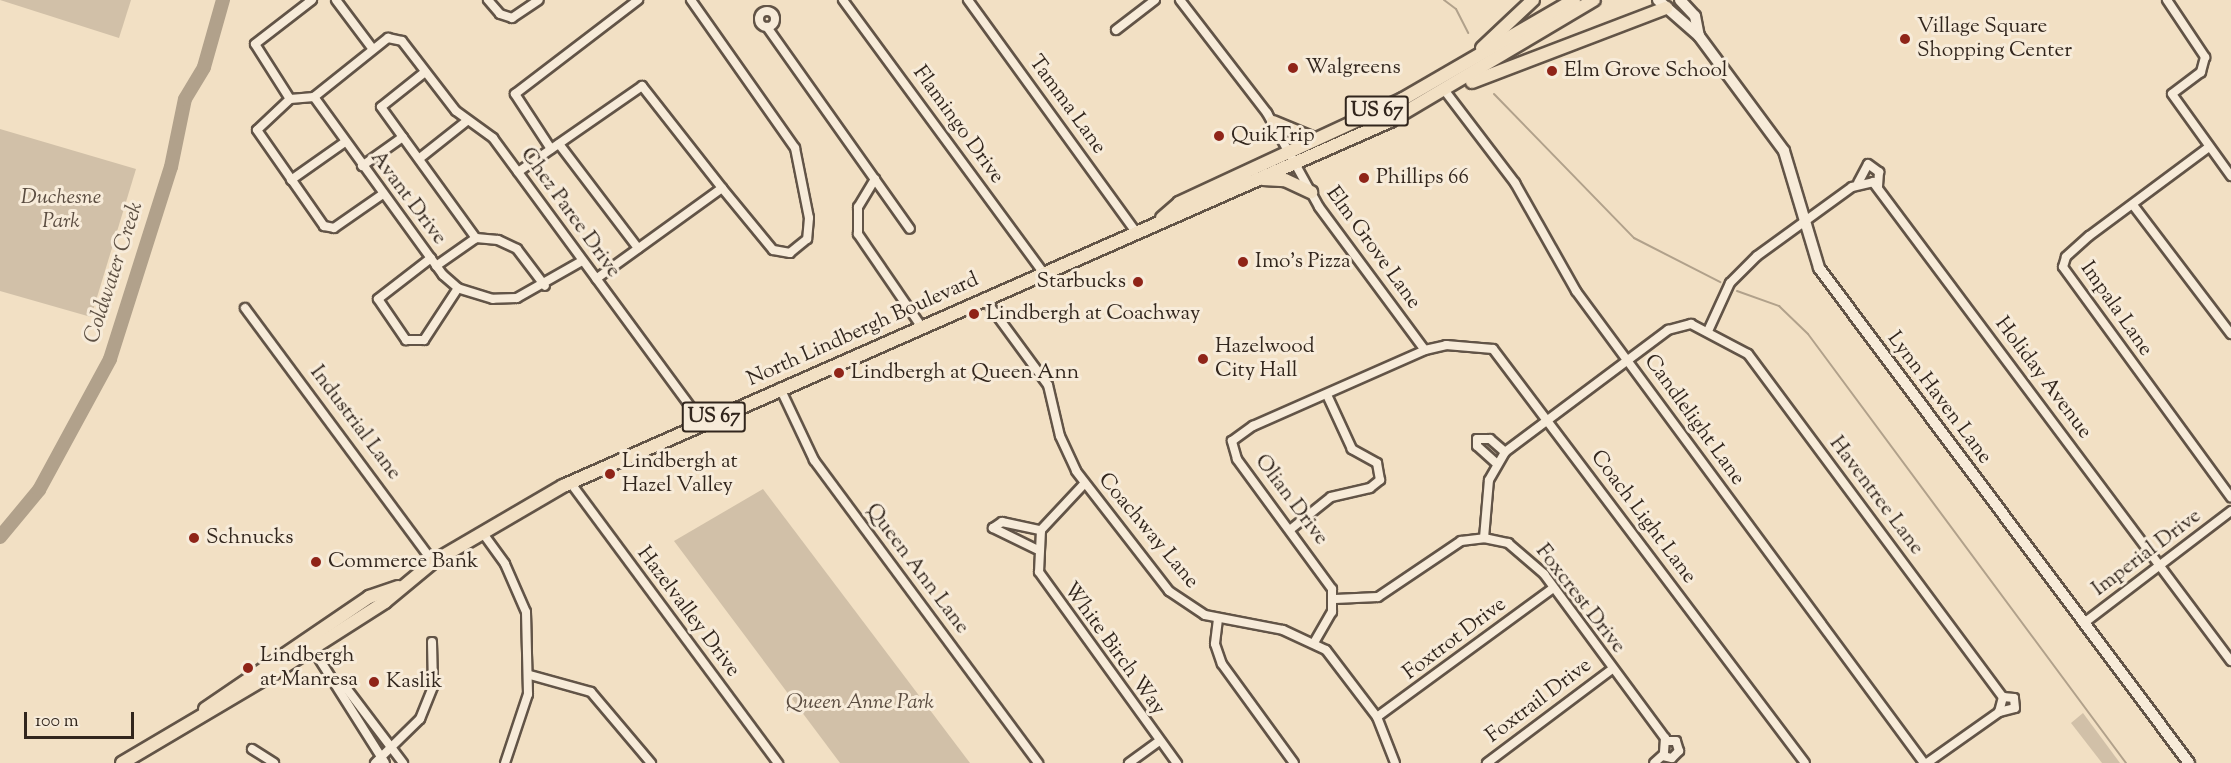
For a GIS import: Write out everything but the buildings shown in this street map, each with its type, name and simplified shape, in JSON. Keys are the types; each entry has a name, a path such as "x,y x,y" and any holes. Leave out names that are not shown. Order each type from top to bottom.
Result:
{"main road":[{"path":"1461,67 1533,0"},
{"name":"North Lindbergh Boulevard","path":"1160,220 1179,203 1461,67 1574,0"},
{"name":"North Lindbergh Boulevard","path":"202,711 312,648 385,602 398,587 434,562 570,482 1160,220 1186,215 1446,91 1594,0"},
{"path":"1446,91 1662,4"},
{"path":"1273,122 1314,139"},
{"path":"1262,178 1286,180 1311,192"},
{"name":"North Lindbergh Boulevard","path":"122,763 139,758 305,637 376,592 398,587"}],"street":[{"path":"290,99 255,44 312,0"},
{"path":"336,0 372,48 314,97 290,99 257,130 291,180 329,227 383,194"},
{"path":"488,0 506,18 518,16 539,0"},
{"path":"551,149 515,94 638,0"},
{"path":"518,172 642,86 773,250 790,253 807,239 809,218 795,148 691,0"},
{"name":"Flamingo Drive","path":"843,0 1043,272"},
{"name":"Tamma Lane","path":"968,0 1135,231"},
{"path":"1116,30 1155,0"},
{"name":"Elm Grove Lane","path":"1180,0 1273,122 1311,192 1425,350"},
{"path":"1662,4 1682,0"},
{"name":"Lynn Haven Lane","path":"1682,0 1695,16 1700,36"},
{"path":"2167,0 2203,49 2201,72 2172,94 2231,176"},
{"name":"Lynn Haven Lane","path":"1662,4 1700,36 1790,161 1819,268 2189,763"},
{"path":"766,27 910,229"},
{"name":"Chez Paree Drive","path":"372,48 394,38 468,120 493,138 702,422"},
{"path":"425,72 381,107 476,238 517,249 545,286"},
{"name":"Candlelight Lane","path":"1446,91 1515,183 1576,291 1925,763"},
{"name":"Avant Drive","path":"314,97 436,266 458,288"},
{"path":"420,158 468,120"},
{"path":"362,166 403,137"},
{"path":"291,180 345,142"},
{"path":"559,144 638,248"},
{"name":"Impala Lane","path":"2209,147 2076,247 2063,267 2231,497"},
{"name":"Holiday Avenue","path":"1858,183 1868,164 1879,172 1878,187 2231,661"},
{"path":"875,179 858,207 858,234 921,326"},
{"path":"1708,331 1740,272 1858,183 1878,187"},
{"path":"596,279 722,188"},
{"path":"2133,205 2231,334"},
{"path":"436,266 476,238"},
{"path":"430,258 378,299 406,340 423,340 458,288 504,300 545,286 582,261"},
{"name":"Coachway Lane","path":"984,298 1047,383 1060,436 1084,484 1169,591 1218,620 1315,641"},
{"name":"Industrial Lane","path":"246,308 434,562"},
{"name":"Haventree Lane","path":"1627,359 1683,322 1708,331 1748,354 2003,697"},
{"name":"Coach Light Lane","path":"1425,350 1446,345 1493,349 1549,419 1805,763"},
{"name":"Olian Drive","path":"1335,599 1327,578 1237,459 1232,441 1245,430 1425,350"},
{"path":"1395,763 1377,717 1315,641 1335,599 1378,597 1447,547 1484,538 1489,480 1496,463 1505,452 1627,359"},
{"name":"Queen Ann Lane","path":"780,388 814,460 1038,763"},
{"path":"1291,529 1331,497 1370,488 1380,480 1377,463 1352,448 1327,395"},
{"path":"1496,463 1477,446 1477,439 1483,436 1505,452"},
{"name":"Hazelvalley Drive","path":"570,482 778,763"},
{"name":"White Birch Way","path":"1084,484 1041,530 1036,549 1045,585 1177,763"},
{"name":"Imperial Drive","path":"2084,623 2231,512"},
{"path":"1036,549 993,528 1002,522 1041,530"},
{"path":"482,532 505,564 526,612 530,675 521,730 506,763"},
{"name":"Foxcrest Drive","path":"1484,538 1522,551 1553,588 1612,669 1665,749 1654,763"},
{"name":"Foxtrot Drive","path":"1377,717 1553,588"},
{"path":"1218,620 1215,644 1222,664 1294,763"},
{"path":"305,637 337,683 381,761 394,750 420,719 428,699 435,665 432,642"},
{"name":"Foxtrail Drive","path":"1487,763 1612,669"},
{"path":"530,675 591,692 651,763"},
{"path":"337,683 347,689 404,763"},
{"path":"1925,763 2000,711 2015,708 2014,698 2003,697 2000,711"},
{"path":"1129,763 1160,741"},
{"path":"252,749 274,763"}],"green space":[{"path":"0,0 131,0 119,38"},
{"name":"Duchesne Park","path":"0,129 136,169 91,317 0,291"},
{"name":"Queen Anne Park","path":"763,489 970,763 840,763 674,541"},
{"path":"2083,713 2120,763 2102,763 2071,723"}],"waterway":[{"name":"Coldwater Creek","path":"0,537 39,490 110,359 171,167 185,99 204,67 223,0"},
{"path":"1444,0 1456,9 1468,33"},
{"path":"1494,94 1634,238 1720,282"},
{"path":"1737,291 1779,306 1808,334 2126,763"}],"place":[{"name":"Village Square Shopping Center","path":"1905,39"},
{"name":"Walgreens","path":"1293,68"},
{"name":"Elm Grove School","path":"1552,71"},
{"name":"QuikTrip","path":"1219,136"},
{"name":"Phillips 66","path":"1364,178"},
{"name":"Imo's Pizza","path":"1243,262"},
{"name":"Starbucks","path":"1138,282"},
{"name":"Lindbergh at Coachway","path":"974,314"},
{"name":"Hazelwood City Hall","path":"1203,359"},
{"name":"Lindbergh at Queen Ann","path":"839,373"},
{"name":"Lindbergh at Hazel Valley","path":"610,474"},
{"name":"Schnucks","path":"194,538"},
{"name":"Commerce Bank","path":"316,562"},
{"name":"Lindbergh at Manresa","path":"248,668"},
{"name":"Kaslik","path":"374,682"}]}
